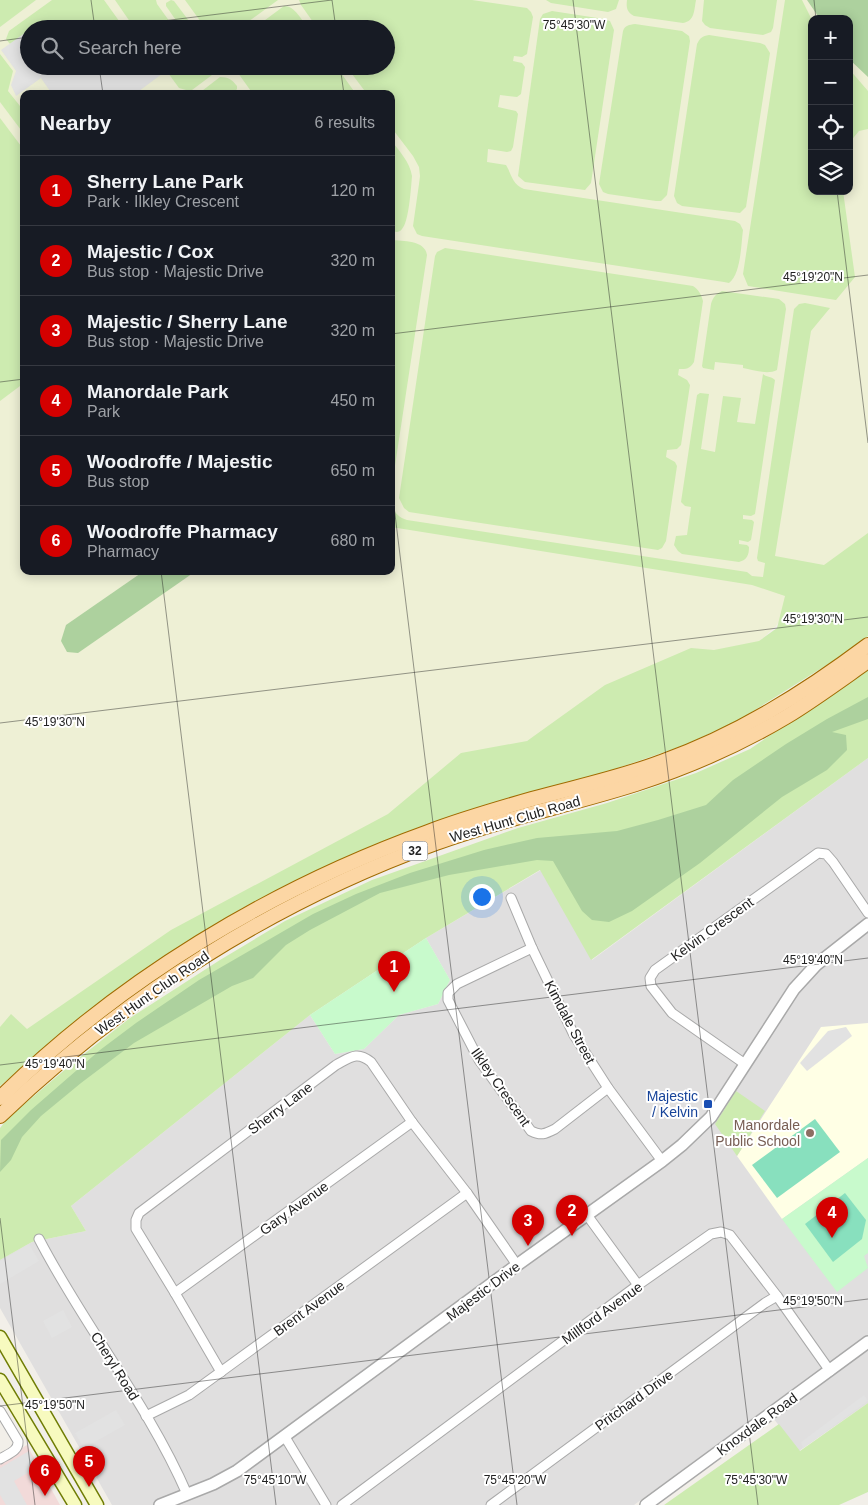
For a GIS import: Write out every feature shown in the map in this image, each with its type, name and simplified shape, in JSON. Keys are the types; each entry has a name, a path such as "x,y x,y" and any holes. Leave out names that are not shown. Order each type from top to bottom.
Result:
{"main road":[{"name":"West Hunt Club Road","path":"0,1098 31,1068 79,1028 152,974 225,927 281,896 344,866 429,831 485,813 641,769 697,748 718,739 784,703 868,645"},
{"name":"West Hunt Club Road","path":"0,1116 56,1064 154,988 214,950 304,899 399,857 453,837 622,788 731,747 785,717 868,661"},
{"path":"0,1337 97,1505"},
{"path":"0,1380 75,1505"},
{"path":"45,1454 61,1444"}],"street":[{"name":"Kelvin Crescent","path":"745,1064 672,1013 651,986 650,978 655,970 818,853 826,854 833,862 868,913"},
{"name":"Kimdale Street","path":"511,898 532,948 574,1035 608,1088 662,1161"},
{"name":"Majestic Drive","path":"160,1505 213,1484 237,1471 682,1146 711,1117 794,989 816,965 868,924"},
{"name":"Ilkley Crescent","path":"532,948 458,984 448,993 448,1000 479,1060 537,1134 546,1133 554,1129 608,1088"},
{"name":"Sherry Lane","path":"221,1372 136,1230 136,1220 139,1213 350,1057 356,1055 364,1057 371,1062 412,1122 467,1193 517,1265"},
{"name":"Gary Avenue","path":"176,1294 412,1122"},
{"name":"Brent Avenue","path":"146,1416 189,1395 467,1193"},
{"path":"587,1215 638,1285"},
{"name":"Millford Avenue","path":"342,1505 638,1285 711,1234 721,1232 730,1235 830,1370"},
{"name":"Cheryl Road","path":"39,1239 146,1416 187,1494"},
{"name":"Pritchard Drive","path":"491,1505 757,1308 777,1296"},
{"name":"Knoxdale Road","path":"646,1505 868,1342"},
{"path":"0,1411 18,1441 15,1450 0,1459"},
{"path":"284,1437 326,1505"}],"shaded area":[{"path":"0,0 868,0 868,553 791,604 776,626 749,651 622,688 263,886 0,1071"},
{"path":"20,36 20,75 161,75 140,90 49,90 41,78 24,90 20,90 20,93 16,96 11,85 16,71 1,50"},
{"path":"868,758 868,1403 799,1451 766,1409 634,1505 112,1505 0,1308 0,1260 32,1242 86,1231 71,1206 310,1015 335,1054 364,1049 399,1015 438,1004 450,980 426,938 541,870 592,960"},
{"name":"Manordale Public School","path":"868,1023 868,1158 782,1219 737,1156 821,1027"},
{"path":"846,1027 852,1036 807,1071 800,1063 828,1031"},
{"path":"29,1244 39,1261 0,1284 0,1261"},
{"path":"63,1310 72,1327 52,1338 43,1321"},
{"path":"864,1395 868,1401 803,1448 801,1442"},
{"path":"116,1410 125,1425 84,1448 75,1433"},
{"path":"27,1445 60,1505 0,1505 0,1461"},
{"path":"29,1451 36,1468 14,1481 27,1505 6,1505 0,1495 0,1468"}],"green space":[{"path":"0,0 36,0 0,27"},
{"path":"52,0 104,0 118,20 24,20"},
{"path":"115,0 156,0 169,20 129,20"},
{"path":"171,0 174,1 188,20 176,20 166,3"},
{"path":"185,0 278,0 250,20 199,20"},
{"path":"299,0 472,0 527,8 533,17 527,54 522,57 514,56 513,61 522,63 525,67 521,94 517,97 500,95 498,107 516,111 518,114 513,147 511,151 507,152 488,149 487,162 506,165 515,182 524,189 735,221 740,224 743,230 740,259 733,279 729,283 417,234 413,226 420,176 419,167 395,132 395,90 364,90 353,75 395,75 395,20 312,20"},
{"path":"546,0 619,0 616,9 608,12 551,3"},
{"path":"627,0 696,0 692,17 683,23 634,16 628,10"},
{"path":"704,0 777,0 773,28 771,32 763,35 710,28 702,21"},
{"path":"785,0 802,0 810,15 808,195 844,195 855,277 836,300 748,286 743,274"},
{"path":"807,0 868,0 868,77 853,63 853,15 817,15"},
{"path":"284,6 292,8 302,20 265,20"},
{"path":"552,11 604,19 610,21 614,30 591,183 585,190 525,182 518,176 540,19 543,14"},
{"path":"20,23 20,38 10,44 6,39 9,31"},
{"path":"635,24 682,31 689,36 690,41 667,195 661,201 608,194 603,192 599,184 623,31 626,26"},
{"path":"709,35 760,43 765,45 770,53 746,207 740,213 682,206 677,203 674,196 697,44 699,40"},
{"path":"0,54 13,71 8,91 20,106 20,129 0,102"},
{"path":"853,74 868,91 868,129 859,131 853,138"},
{"path":"170,75 212,75 192,90 179,88"},
{"path":"239,75 342,75 353,90 250,90"},
{"path":"220,77 230,79 237,86 236,90 203,90"},
{"path":"0,118 20,145 20,386 0,401"},
{"path":"395,145 407,161 412,176 406,219 402,229 395,232"},
{"path":"395,240 418,244 422,246 427,255 395,466"},
{"path":"445,248 693,286 701,294 703,301 694,362 688,368 679,369 678,375 687,380 690,385 681,445 677,449 667,450 666,457 675,462 677,466 666,541 662,548 658,550 409,512 404,508 399,498 435,256 437,252"},
{"path":"722,291 779,299 785,304 786,309 777,370 760,372 743,368 743,365 715,362 714,370 703,368 711,304 715,296"},
{"path":"805,303 830,308 811,331 775,556 824,565 868,533 868,636 836,659 739,720 685,745 583,780 493,804 381,842 242,908 110,994 0,1086 0,1027 11,1014 27,1029 171,930 388,814 461,753 527,741 605,685 691,648 714,650 759,641 777,628 785,596 752,585 395,528 395,511 401,518 407,520 747,572 752,576 763,577 765,563 758,561 757,558 794,309 799,304"},
{"path":"763,374 775,380 755,514 751,516 743,515 743,519 754,522 751,540 748,542 739,540 739,544 749,547 748,555 739,562 682,554 674,545 676,536 687,535 691,507 685,506 681,502 697,395 700,393 709,394 701,449 715,452 723,396 741,398 737,422 755,424"},
{"path":"138,575 190,575 78,653 67,652 61,641 66,625"},
{"path":"868,669 868,758 591,960 540,870 426,938 310,1015 71,1206 86,1231 32,1242 0,1260 0,1128 9,1117 74,1062 130,1018 285,921 372,880 518,828 607,803 696,773 750,749"},
{"path":"868,697 868,719 832,732 846,735 847,750 827,770 782,797 700,863 632,911 609,922 592,920 582,911 553,861 537,860 449,875 380,893 310,930 286,945 253,978 232,986 134,1043 41,1116 22,1137 11,1160 0,1172 1,1140 31,1110 100,1050 199,980 313,914 356,894 410,873 484,850 537,838 617,831 706,805 733,780 786,744"},
{"path":"426,938 450,980 438,1004 399,1015 364,1049 335,1054 310,1015"},
{"path":"736,1091 765,1111 737,1156 715,1124"},
{"path":"815,1119 840,1152 777,1198 752,1165"},
{"path":"868,1158 868,1253 864,1256 868,1268 837,1292 782,1219"},
{"path":"845,1193 866,1220 862,1239 833,1262 805,1224"},
{"path":"868,1403 868,1492 839,1505 664,1505 779,1424 800,1451"}],"place":[{"name":"Sherry Lane Park","path":"394,992"},
{"name":"Majestic / Kelvin","path":"708,1104"},
{"name":"Manordale Public School","path":"810,1133"},
{"name":"Majestic / Cox","path":"572,1236"},
{"name":"Manordale Park","path":"832,1238"},
{"name":"Majestic / Sherry Lane","path":"528,1246"},
{"name":"Woodroffe / Majestic","path":"89,1487"},
{"name":"Woodroffe Pharmacy","path":"45,1496"}]}
